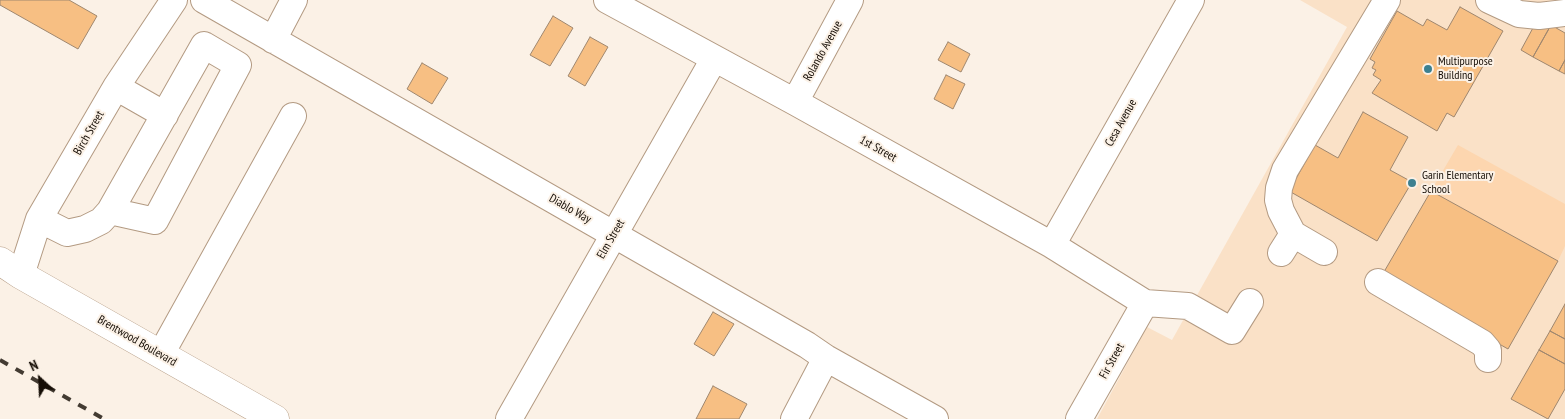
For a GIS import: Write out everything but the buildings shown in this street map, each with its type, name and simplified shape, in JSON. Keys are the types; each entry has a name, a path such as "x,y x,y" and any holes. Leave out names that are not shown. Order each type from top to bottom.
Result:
{"main road":[{"name":"Brentwood Boulevard","path":"11,268 275,419"}],"street":[{"name":"Birch Street","path":"11,268 116,87 174,0"},
{"name":"Diablo Way","path":"204,0 935,419"},
{"path":"273,40 294,0"},
{"name":"1st Street","path":"607,0 795,102 1052,246 1145,303"},
{"name":"Rolando Avenue","path":"795,102 850,0"},
{"name":"Cesa Avenue","path":"1052,246 1191,0"},
{"path":"1324,252 1287,243 1283,216 1278,200 1281,178 1387,0"},
{"path":"1489,0 1519,14 1539,16 1565,13"},
{"path":"39,220 68,233 85,229 101,221 110,211 204,45 238,65 155,221 110,211"},
{"name":"Elm Street","path":"509,419 714,59"},
{"path":"116,87 165,115"},
{"path":"161,354 293,116"},
{"path":"1378,282 1482,343 1488,350 1488,359"},
{"path":"1145,303 1188,306 1232,332 1250,302"},
{"name":"Fir Street","path":"1080,419 1145,303"},
{"path":"794,419 826,358"}],"shaded area":[{"name":"Garin Elementary School","path":"1300,0 1565,0 1565,419 1097,419 1147,327 1172,340 1347,27"},
{"path":"1458,145 1565,204 1565,246 1558,261 1431,191"}],"railway":[{"path":"0,360 104,419"}],"place":[{"name":"Multipurpose Building","path":"1428,69"},
{"name":"Garin Elementary School","path":"1412,183"}]}
